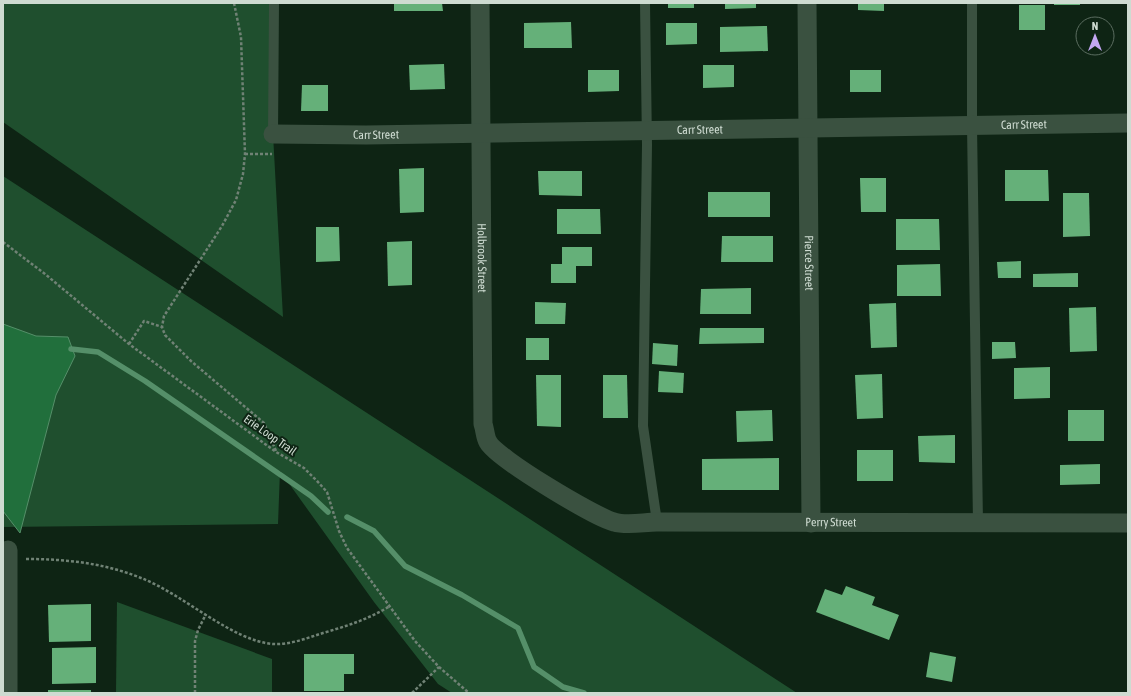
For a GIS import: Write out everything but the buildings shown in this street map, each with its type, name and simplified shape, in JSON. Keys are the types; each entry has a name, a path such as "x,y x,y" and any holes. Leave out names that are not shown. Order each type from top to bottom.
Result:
{"street":[{"name":"Holbrook Street","path":"480,3 483,424 488,442 498,453 544,485"},
{"name":"Pierce Street","path":"807,3 811,523"},
{"name":"Carr Street","path":"272,134 366,135 480,132 1128,123"},
{"name":"Perry Street","path":"544,485 599,516 614,522 1128,523"},
{"path":"8,693 6,580 15,554"}],"lane":[{"path":"272,134 274,3"},
{"path":"645,3 647,130 643,426 658,522"},
{"path":"972,3 972,126 978,522"}],"path":[{"path":"234,3 241,37 245,154 243,174 236,200 222,226 164,316 162,327 165,335 191,361 264,423 276,452"},
{"name":"Erie Loop Trail","path":"3,242 45,274 129,344 276,452 304,468 327,492 342,539 415,641 439,667 469,693"},
{"path":"129,344 144,321 162,327"},
{"path":"15,554 94,564 142,578 170,591 246,638 274,644 297,641 351,625 372,617 390,606"},
{"path":"195,693 195,641 198,630 207,614"},
{"path":"412,693 439,667"}],"shaded area":[{"path":"3,3 274,3 273,134 283,317 3,122"},
{"path":"3,176 797,693 452,693 438,684 374,602 280,471 278,524 3,527"},
{"path":"3,324 36,336 68,337 75,356 56,395 20,533 3,511"},
{"path":"117,602 272,659 272,693 116,693"}],"waterway":[{"path":"71,349 98,352 145,381 311,496 328,512"},
{"path":"347,517 374,531 405,566 462,595 518,628 534,667 563,687 584,693"}]}
